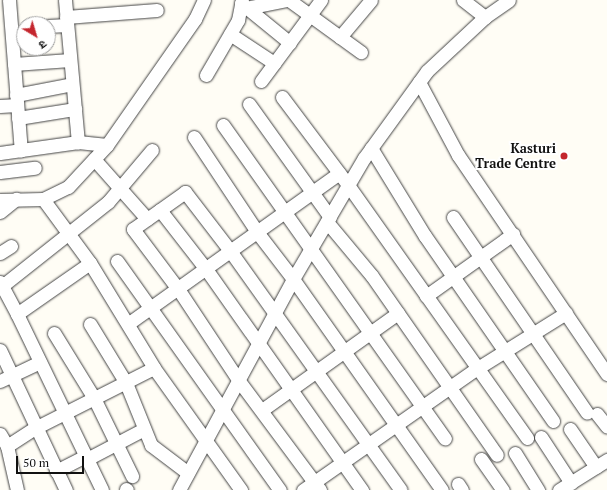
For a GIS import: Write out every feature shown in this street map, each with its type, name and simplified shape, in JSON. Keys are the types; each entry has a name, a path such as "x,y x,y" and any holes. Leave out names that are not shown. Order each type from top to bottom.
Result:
{"street":[{"path":"9,0 21,151"},
{"path":"65,0 78,142"},
{"path":"0,200 43,199 68,187 107,145 195,19 204,0"},
{"path":"243,4 288,0 361,52"},
{"path":"260,81 322,0"},
{"path":"340,37 372,0"},
{"path":"179,490 294,279 371,148 427,71 485,17 509,0"},
{"path":"468,1 485,17"},
{"path":"206,74 238,20 243,4"},
{"path":"243,4 290,43"},
{"path":"56,24 66,21 157,10"},
{"path":"230,34 274,63"},
{"path":"14,64 70,60"},
{"path":"419,82 458,155 607,374"},
{"path":"17,106 72,84"},
{"path":"282,97 348,185 476,369 527,438"},
{"path":"249,104 329,220 398,312 497,455"},
{"path":"0,106 75,109"},
{"path":"223,125 312,249 422,408 445,438"},
{"path":"194,137 257,232 294,279 394,425 442,490"},
{"path":"0,153 78,142 107,145"},
{"path":"371,148 425,236 553,421"},
{"path":"102,490 17,314 2,289 70,234 121,188 152,150"},
{"path":"94,159 147,219"},
{"path":"0,172 35,168"},
{"path":"129,323 231,252 339,173"},
{"path":"317,486 239,381 178,289 133,229 185,192 231,252 274,315 401,490"},
{"path":"0,212 16,199"},
{"path":"43,199 90,263 129,323 154,368 241,490"},
{"path":"160,210 206,269 362,490"},
{"path":"453,217 533,333 592,414 607,427"},
{"path":"426,296 513,234"},
{"path":"0,253 11,246"},
{"path":"117,261 222,411 280,490"},
{"path":"17,314 90,263"},
{"path":"262,410 314,370 398,312"},
{"path":"303,490 317,486 343,462 394,425 422,408 476,369 506,352 566,312"},
{"path":"90,324 126,383 151,445 159,453 188,473"},
{"path":"54,333 94,398 132,476"},
{"path":"0,350 5,378 35,428 66,490"},
{"path":"5,378 40,362"},
{"path":"17,490 3,441 64,414 154,368"},
{"path":"56,471 116,444 144,429"},
{"path":"570,429 596,467"},
{"path":"541,437 571,483"},
{"path":"515,453 538,490"},
{"path":"482,460 503,490"},
{"path":"559,490 607,460"}],"place":[{"name":"Kasturi Trade Centre","path":"564,156"}]}
